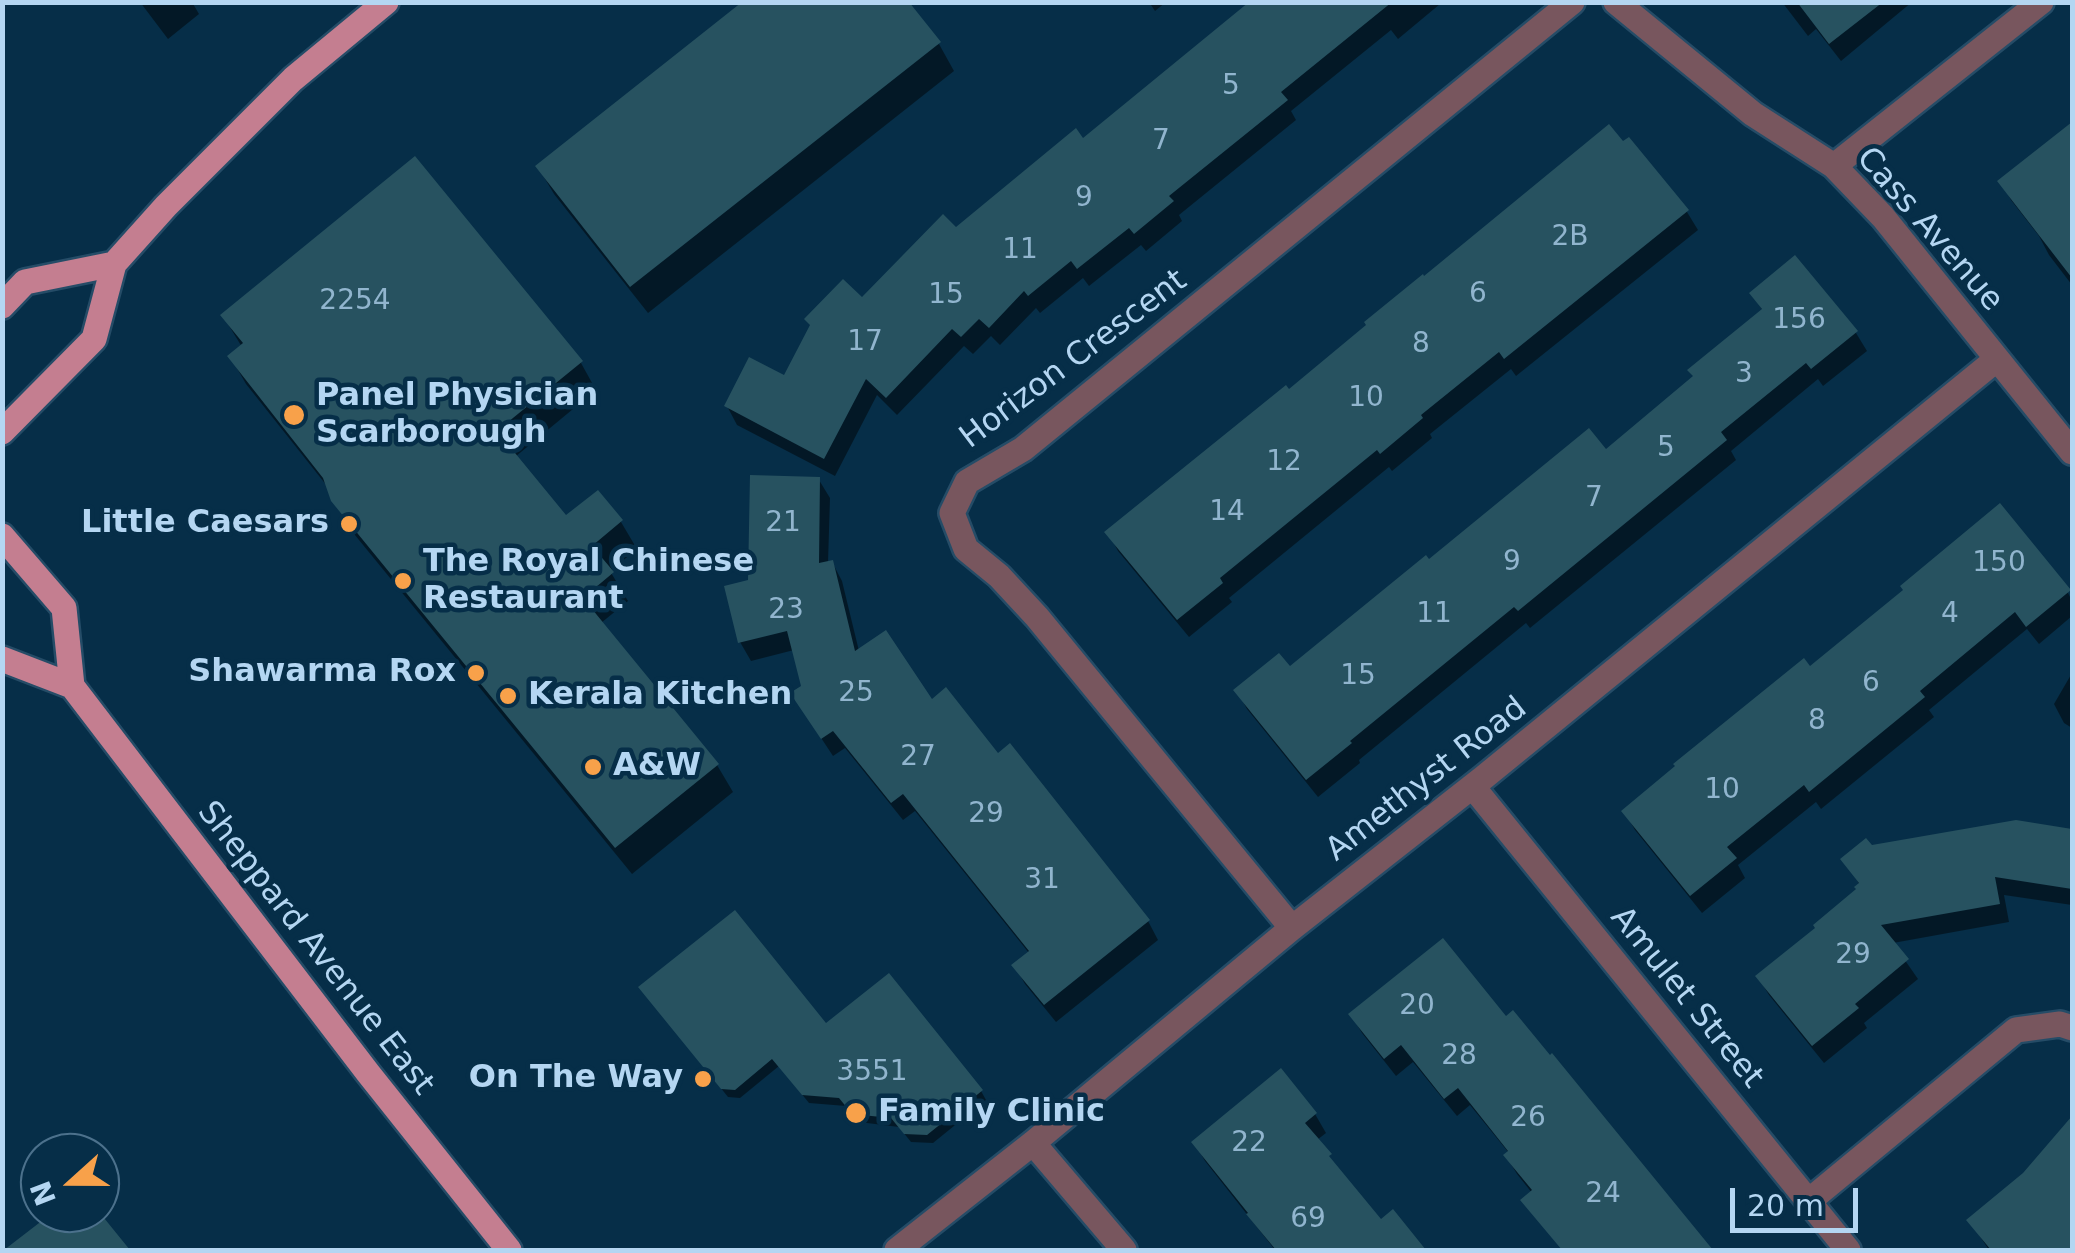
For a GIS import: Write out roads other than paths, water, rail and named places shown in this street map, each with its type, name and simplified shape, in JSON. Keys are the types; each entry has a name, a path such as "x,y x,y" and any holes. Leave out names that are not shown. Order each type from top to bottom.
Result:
{"main road":[{"path":"2,432 94,339 114,264 292,79 386,2"},
{"path":"2,306 26,282 114,264"},
{"path":"2,536 64,608 72,686 2,658"},
{"name":"Sheppard Avenue East","path":"72,686 368,1073 509,1250"}],"street":[{"name":"Horizon Crescent","path":"1292,928 1038,617 999,576 966,549 952,513 967,482 1023,449 1572,2"},
{"name":"Cass Avenue","path":"1616,2 1753,114 1834,166 1884,217 2072,452"},
{"path":"1834,166 2040,2"},
{"name":"Amethyst Road","path":"897,1250 1997,360"},
{"name":"Amulet Street","path":"1473,786 1848,1250"},
{"path":"1809,1201 2016,1030 2060,1024 2072,1028"},
{"path":"1033,1142 1124,1250"}],"place":[{"name":"Panel Physician Scarborough","path":"294,415"},
{"name":"Little Caesars","path":"349,524"},
{"name":"The Royal Chinese Restaurant","path":"403,581"},
{"name":"Shawarma Rox","path":"476,673"},
{"name":"Kerala Kitchen","path":"508,696"},
{"name":"A&W","path":"593,767"},
{"name":"On The Way","path":"703,1079"},
{"name":"Family Clinic","path":"856,1113"}]}
